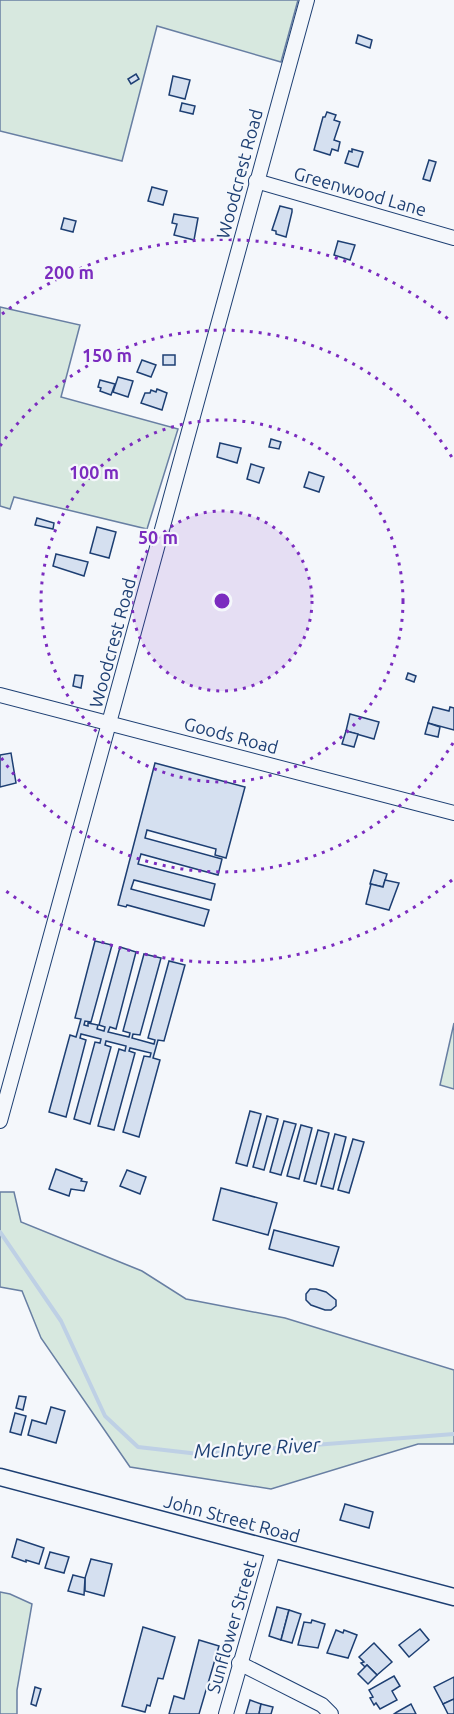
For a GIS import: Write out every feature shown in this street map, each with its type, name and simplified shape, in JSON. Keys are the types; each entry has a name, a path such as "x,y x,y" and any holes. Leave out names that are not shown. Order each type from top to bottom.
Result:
{"main road":[{"name":"John Street Road","path":"0,1477 454,1597"}],"street":[{"name":"Woodcrest Road","path":"0,1121 307,0"},
{"name":"Greenwood Lane","path":"256,181 454,238"},
{"name":"Goods Road","path":"0,695 454,813"},
{"name":"Sunflower Street","path":"226,1714 273,1550"},
{"path":"239,1663 322,1705 332,1714"}],"shaded area":[{"path":"0,0 298,0 281,62 157,26 122,161 0,131"},
{"path":"0,307 80,325 61,397 178,429 147,529 14,497 10,509 0,506"},
{"path":"454,1023 454,1089 440,1085"},
{"path":"0,1192 14,1192 21,1222 142,1271 186,1299 285,1318 454,1370 454,1444 418,1444 271,1489 130,1467 41,1338 22,1291 0,1287"},
{"path":"0,1592 32,1604 17,1690 17,1714 0,1714"}],"building":[{"path":"358,35 372,40 370,48 356,43"},
{"path":"136,74 139,79 131,84 128,79"},
{"path":"173,76 190,80 185,99 169,95"},
{"path":"182,103 195,106 193,114 180,111"},
{"path":"327,112 336,115 334,120 340,122 334,140 340,142 338,151 332,149 330,155 314,150 323,117"},
{"path":"352,149 363,152 358,167 345,163"},
{"path":"429,160 436,162 430,181 423,179"},
{"path":"152,187 167,191 163,205 148,201"},
{"path":"280,206 292,209 286,237 272,230"},
{"path":"174,214 198,218 194,240 174,235 177,224 172,223"},
{"path":"64,218 76,221 73,232 61,229"},
{"path":"338,241 355,245 350,260 334,255"},
{"path":"163,355 175,355 175,365 163,365"},
{"path":"142,360 156,365 151,377 137,372"},
{"path":"118,377 133,381 128,397 113,392"},
{"path":"100,380 115,384 111,395 100,391 101,388 98,387"},
{"path":"157,389 167,393 162,410 141,403 145,393 150,393 151,390 156,392"},
{"path":"271,439 281,442 279,449 269,447"},
{"path":"220,443 241,448 237,463 217,457"},
{"path":"251,464 264,468 259,483 247,479"},
{"path":"309,472 324,477 319,492 304,487"},
{"path":"37,518 54,523 53,529 35,525"},
{"path":"97,527 116,532 109,558 90,553"},
{"path":"56,554 88,562 84,576 53,566"},
{"path":"408,673 416,676 414,682 406,679"},
{"path":"75,675 83,676 81,688 73,686"},
{"path":"433,707 449,711 450,707 454,708 454,730 428,723"},
{"path":"350,714 379,722 374,739 346,731"},
{"path":"428,723 440,727 438,737 425,734"},
{"path":"346,731 358,734 354,747 342,744"},
{"path":"11,753 16,783 0,787 0,755"},
{"path":"155,763 245,787 226,858 215,855 216,849 147,830 145,838 222,859 218,875 141,854 138,864 215,884 211,900 134,880 131,889 209,910 204,926 127,905 126,907 118,905"},
{"path":"374,870 387,874 383,887 370,884"},
{"path":"385,880 399,883 389,910 366,904 371,884 383,887"},
{"path":"95,941 112,945 91,1022 85,1021 84,1025 88,1026 88,1023 98,1025 97,1029 104,1031 105,1027 99,1025 120,947 136,952 116,1029 110,1027 108,1032 129,1037 130,1033 123,1031 144,954 161,958 140,1035 133,1034 132,1038 154,1044 155,1040 148,1038 169,961 185,965 164,1041 158,1040 153,1058 160,1060 139,1137 123,1132 144,1056 150,1057 151,1053 130,1048 129,1051 135,1053 114,1130 98,1126 119,1049 125,1051 126,1046 106,1041 105,1045 111,1047 90,1124 74,1119 95,1042 100,1043 101,1039 81,1034 80,1038 86,1040 66,1117 49,1112 70,1035 76,1037 81,1019 75,1018"},
{"path":"250,1111 261,1114 247,1166 236,1163"},
{"path":"267,1116 278,1119 264,1170 253,1167"},
{"path":"284,1121 296,1124 281,1175 270,1172"},
{"path":"301,1125 312,1128 299,1179 287,1176"},
{"path":"318,1130 329,1133 316,1184 304,1181"},
{"path":"335,1134 346,1137 333,1189 321,1186"},
{"path":"353,1139 364,1142 349,1193 338,1190"},
{"path":"56,1169 87,1182 84,1191 71,1189 69,1196 49,1189"},
{"path":"127,1170 146,1177 140,1194 120,1186"},
{"path":"221,1188 277,1203 268,1235 213,1220"},
{"path":"274,1230 339,1247 333,1266 269,1249"},
{"path":"310,1289 326,1292 336,1300 336,1306 331,1310 325,1310 311,1305 306,1300 306,1294"},
{"path":"19,1396 26,1397 23,1410 16,1408"},
{"path":"51,1407 65,1411 56,1443 28,1435 32,1420 46,1424"},
{"path":"15,1413 26,1416 21,1435 10,1432"},
{"path":"345,1504 373,1512 369,1528 340,1520"},
{"path":"17,1539 44,1548 39,1564 12,1557"},
{"path":"50,1552 69,1557 64,1573 45,1568"},
{"path":"91,1559 112,1564 104,1596 85,1591 85,1578"},
{"path":"73,1575 85,1578 84,1595 68,1591"},
{"path":"277,1607 289,1610 281,1640 269,1636"},
{"path":"289,1610 301,1614 292,1643 281,1640"},
{"path":"312,1620 325,1624 318,1648 298,1645 304,1622 311,1623"},
{"path":"143,1627 175,1637 163,1679 158,1678 150,1706 147,1705 145,1712 122,1706"},
{"path":"420,1629 429,1640 409,1657 399,1645"},
{"path":"336,1630 343,1633 344,1630 357,1635 348,1658 327,1653"},
{"path":"199,1640 219,1646 199,1714 169,1714 174,1696 184,1699"},
{"path":"374,1643 392,1662 377,1675 367,1665 365,1667 361,1663 364,1662 359,1657"},
{"path":"367,1665 377,1675 368,1684 358,1674"},
{"path":"394,1676 400,1686 392,1691 397,1700 380,1709 376,1703 374,1705 369,1690"},
{"path":"454,1677 454,1699 443,1704 434,1687"},
{"path":"35,1687 41,1689 36,1706 31,1704"},
{"path":"454,1699 454,1714 448,1714 443,1704"},
{"path":"250,1700 261,1704 259,1714 246,1714"},
{"path":"261,1704 273,1707 271,1714 259,1714"},
{"path":"411,1704 416,1714 394,1714 397,1712"}],"waterway":[{"name":"McIntyre River","path":"0,1232 61,1321 105,1416 138,1447 199,1454 454,1434"}]}
